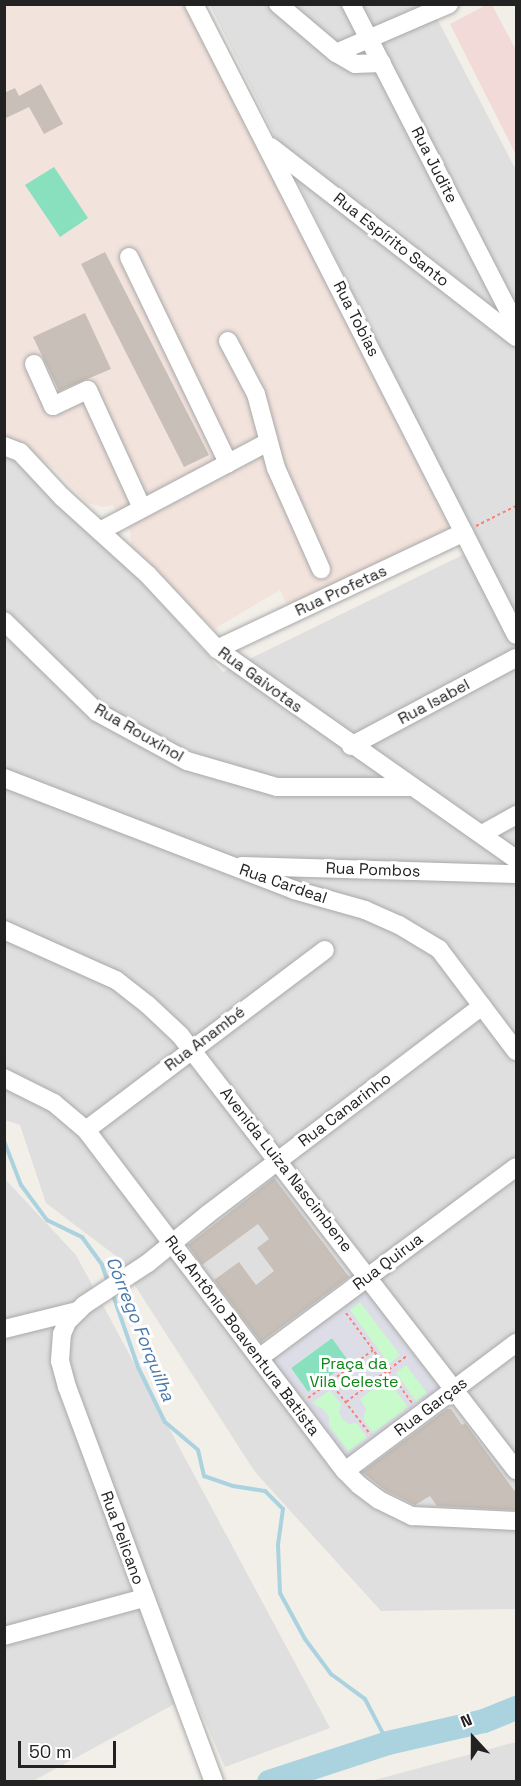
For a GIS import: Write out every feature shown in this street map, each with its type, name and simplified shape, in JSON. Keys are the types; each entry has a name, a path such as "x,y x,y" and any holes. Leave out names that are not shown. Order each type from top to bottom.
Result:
{"street":[{"name":"Rua Tobias","path":"194,4 516,635"},
{"path":"278,4 336,54 355,64 382,63"},
{"name":"Rua Judite","path":"351,4 516,325"},
{"path":"336,54 449,4"},
{"name":"Rua Espírito Santo","path":"266,143 516,337"},
{"path":"129,257 228,463"},
{"path":"228,341 256,394 276,468 321,569"},
{"path":"34,364 54,405 88,390 142,508"},
{"path":"100,531 268,442"},
{"name":"Rua Gaivotas","path":"4,446 20,452 62,497 148,575 217,650 351,746 516,859"},
{"name":"Rua Profetas","path":"217,650 464,532"},
{"name":"Rua Rouxinol","path":"4,621 97,712 187,761 277,787 412,787"},
{"name":"Rua Isabel","path":"351,746 516,658"},
{"name":"Rua Cardeal","path":"4,778 294,890 365,910 399,925 439,949 516,1051"},
{"path":"482,834 516,815"},
{"name":"Rua Pombos","path":"230,866 516,874"},
{"name":"Avenida Luiza Nascimbene","path":"4,930 116,980 148,1005 191,1049 279,1160 516,1470"},
{"name":"Rua Anambé","path":"86,1130 325,950"},
{"name":"Rua Canarinho","path":"85,1305 172,1243 482,1006"},
{"name":"Rua Antônio Boaventura Batista","path":"4,1078 54,1103 86,1130 345,1471 379,1500 412,1516 516,1521"},
{"name":"Rua Quirua","path":"259,1358 516,1167"},
{"path":"6,1326 85,1305"},
{"name":"Rua Pelicano","path":"85,1305 62,1334 62,1373 214,1782"},
{"name":"Rua Garças","path":"345,1471 516,1343"},
{"path":"6,1631 144,1598"}],"path":[{"path":"464,532 516,506"},
{"path":"342,1309 414,1406"},
{"path":"306,1400 373,1350"},
{"path":"346,1402 409,1355"},
{"path":"330,1382 372,1437"}],"shaded area":[{"path":"5,5 189,5 458,532 291,613 280,590 214,629 131,548 130,531 113,505 104,507 87,503 55,469 13,440 5,438"},
{"path":"210,5 430,5 516,170 516,1609 381,1611 255,1472 116,1256 46,1203 20,1125 5,1120 4,429 223,672 479,547"},
{"path":"486,5 492,5 516,50 516,155 450,24"},
{"path":"4,1178 76,1255 330,1728 225,1767 193,1694 33,1781 5,1781"},
{"name":"Praça da Vila Celeste","path":"364,1288 440,1391 346,1460 269,1358","holes":["360,1302 400,1355 389,1364 350,1310","332,1338 349,1362 308,1392 291,1368","406,1365 427,1393 416,1401 396,1373","387,1379 408,1407 373,1433 363,1419 366,1409 360,1399","330,1390 341,1404 339,1412 342,1419 349,1424 357,1423 367,1438 348,1451 329,1426 329,1416 322,1408 312,1403"]},
{"path":"516,1742 516,1781 371,1781"}],"green space":[{"path":"54,167 88,218 60,237 25,185"},
{"name":"Praça da Vila Celeste","path":"364,1288 440,1391 346,1460 269,1358"},
{"path":"332,1338 350,1362 308,1392 291,1368"}],"building":[{"path":"41,84 63,124 44,134 29,107 4,119 4,93 15,88 19,96"},
{"path":"105,252 209,455 184,467 81,264"},
{"path":"85,313 111,369 59,391 33,337"},
{"path":"274,1178 349,1277 261,1342 214,1280 239,1262 256,1285 274,1271 257,1248 269,1239 258,1224 202,1265 188,1245"},
{"path":"447,1409 451,1409 462,1425 465,1423 516,1493 516,1510 437,1506 430,1496 415,1505 385,1490 362,1472"}],"waterway":[{"name":"Córrego Forquilha","path":"4,1141 21,1185 47,1220 82,1237 102,1265 108,1282"},
{"name":"Córrego Forquilha","path":"112,1292 138,1367 165,1422 198,1450 204,1476 233,1486 265,1491 283,1509 278,1545 280,1593 305,1639 331,1674 365,1699 388,1743"},
{"name":"Córrego Forquilha","path":"269,1782 388,1743 484,1721 516,1708"}]}
